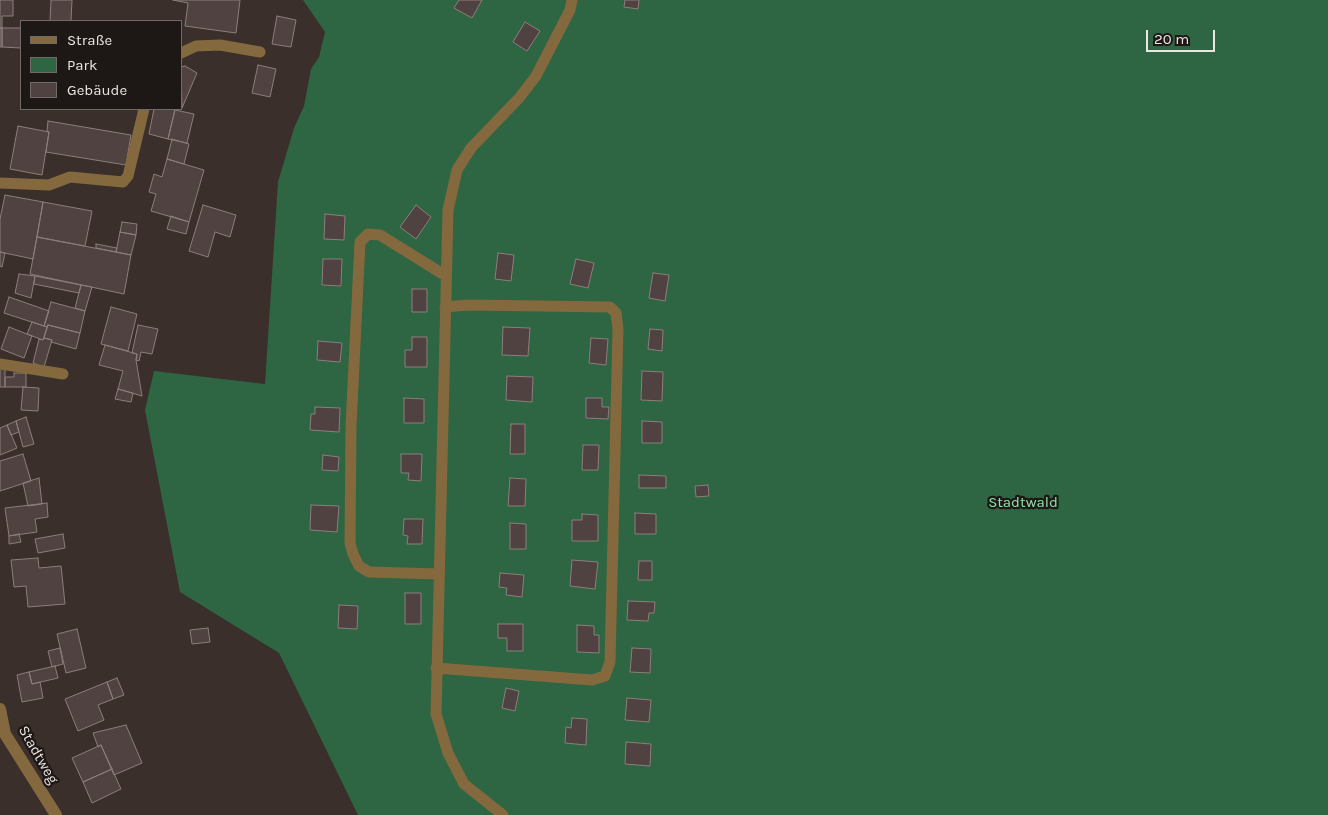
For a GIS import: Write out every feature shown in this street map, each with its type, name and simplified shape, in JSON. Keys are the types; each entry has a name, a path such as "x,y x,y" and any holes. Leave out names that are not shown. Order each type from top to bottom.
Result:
{"street":[{"name":"Stadtweg","path":"0,709 5,734 56,815"}],"lane":[{"path":"503,815 464,784 448,753 436,714 448,210 457,170 471,148 520,97 536,76 570,10 572,0"},
{"path":"182,53 196,46 220,46 260,52"},
{"path":"0,183 49,185 70,177 124,182 128,176 144,110"},
{"path":"439,574 370,572 359,566 350,543 351,426 360,242 368,234 380,235 446,276"},
{"path":"436,668 592,680 605,676 611,652 618,329 616,313 610,307 468,305 445,308"},
{"path":"0,364 62,374"}],"green space":[{"name":"Stadtwald","path":"303,0 1328,0 1328,815 358,815 279,653 180,592 145,410 154,371 265,384 278,182 294,128 304,106 311,69 319,57 325,32"}],"building":[{"path":"0,0 13,0 13,16 2,16 2,28 0,28"},
{"path":"51,0 72,0 71,20 50,20"},
{"path":"173,0 240,0 236,33 185,26 188,3"},
{"path":"459,0 482,0 472,18 454,8"},
{"path":"625,0 639,0 638,9 624,7"},
{"path":"277,16 296,20 291,47 272,44"},
{"path":"525,22 540,31 527,51 513,42"},
{"path":"0,28 2,28 2,47 0,47"},
{"path":"2,28 20,28 20,48 2,47"},
{"path":"258,65 276,69 270,97 252,93"},
{"path":"185,66 197,73 182,108 182,67"},
{"path":"154,110 175,110 168,139 149,134"},
{"path":"175,110 194,114 187,143 168,139"},
{"path":"48,121 131,135 126,165 46,152 49,132 47,131"},
{"path":"18,126 49,132 42,175 10,169"},
{"path":"172,139 189,144 184,164 167,159"},
{"path":"167,159 204,170 189,222 151,211 156,194 149,192 154,174 162,177"},
{"path":"5,195 43,202 33,259 0,252 0,219"},
{"path":"43,202 92,211 85,246 37,237"},
{"path":"203,205 236,215 230,237 215,232 208,257 189,251"},
{"path":"416,205 431,217 416,239 400,227"},
{"path":"325,214 345,216 344,240 324,239"},
{"path":"171,216 189,222 186,234 167,229"},
{"path":"122,222 137,224 136,235 120,232"},
{"path":"120,232 136,235 131,255 116,252"},
{"path":"37,237 131,255 124,294 30,274"},
{"path":"96,244 117,248 116,252 96,248"},
{"path":"0,252 5,253 2,267 0,266"},
{"path":"498,253 514,255 511,281 495,279"},
{"path":"323,259 342,259 341,286 322,285"},
{"path":"576,259 594,263 588,288 570,284"},
{"path":"653,273 669,275 665,301 649,298"},
{"path":"19,274 35,276 31,298 15,293"},
{"path":"35,276 81,285 79,293 34,284"},
{"path":"81,285 92,287 85,311 75,308"},
{"path":"412,289 427,289 427,312 412,312"},
{"path":"9,297 49,311 44,326 4,313"},
{"path":"51,302 85,311 80,333 48,325 47,327 44,326"},
{"path":"111,307 137,314 128,351 101,344"},
{"path":"32,322 47,327 43,340 27,334"},
{"path":"48,325 80,333 76,349 51,342 52,340 44,338"},
{"path":"138,325 158,329 152,354 141,352 139,361 136,360 137,354 132,353"},
{"path":"9,327 32,336 24,358 1,349"},
{"path":"503,327 530,328 528,356 502,355"},
{"path":"650,329 663,330 662,351 648,349"},
{"path":"412,337 427,337 427,367 405,367 405,350 412,350"},
{"path":"44,338 52,340 44,367 33,363 39,339 43,340"},
{"path":"591,338 608,339 606,365 589,363"},
{"path":"318,341 342,343 340,362 317,360"},
{"path":"105,345 137,354 136,360 142,396 118,389 123,371 99,365"},
{"path":"5,366 5,387 0,387 0,367"},
{"path":"642,371 663,372 662,401 641,400"},
{"path":"14,373 26,373 26,387 5,387 5,377 14,377"},
{"path":"507,376 533,377 532,402 506,400"},
{"path":"23,387 39,388 38,411 21,410"},
{"path":"118,389 133,393 131,402 115,399"},
{"path":"404,398 424,399 424,423 404,423"},
{"path":"586,398 602,398 602,407 609,407 608,419 586,418"},
{"path":"315,407 340,408 339,432 310,430 311,414 315,414"},
{"path":"26,417 34,444 23,447 16,421"},
{"path":"16,421 19,432 11,435 7,425"},
{"path":"642,421 662,422 662,443 642,443"},
{"path":"511,424 525,424 525,454 510,454"},
{"path":"7,425 17,448 0,455 0,428"},
{"path":"583,445 599,445 598,470 582,470"},
{"path":"23,454 31,481 0,491 0,461"},
{"path":"401,454 422,454 421,481 408,480 409,473 401,473"},
{"path":"323,455 339,457 338,471 322,470"},
{"path":"639,475 666,476 666,488 639,488"},
{"path":"39,478 42,504 28,506 23,483"},
{"path":"510,478 526,479 525,506 508,506"},
{"path":"708,485 709,496 696,497 695,486"},
{"path":"47,503 48,517 35,519 37,532 9,536 5,508"},
{"path":"311,505 339,506 337,532 310,530"},
{"path":"635,513 656,514 656,534 635,534"},
{"path":"582,514 598,515 598,541 572,541 572,520 582,520"},
{"path":"404,519 423,519 422,544 407,544 408,536 403,535"},
{"path":"510,523 526,524 526,549 510,549"},
{"path":"19,534 21,542 9,544 9,536"},
{"path":"63,534 65,548 38,553 35,539"},
{"path":"38,558 39,568 61,566 65,604 28,607 26,586 14,587 11,560"},
{"path":"572,560 598,562 595,589 570,586"},
{"path":"639,561 652,561 652,580 638,580"},
{"path":"500,573 524,575 522,597 506,595 507,588 499,587"},
{"path":"405,593 421,593 421,624 405,624"},
{"path":"628,601 655,602 654,613 649,613 648,621 627,620"},
{"path":"339,605 358,606 357,629 338,628"},
{"path":"498,624 523,624 523,651 507,651 507,638 498,638"},
{"path":"577,625 594,626 594,635 599,635 599,653 577,652"},
{"path":"208,628 210,642 192,644 190,630"},
{"path":"77,629 86,668 66,673 57,634"},
{"path":"60,648 63,664 52,667 48,651"},
{"path":"632,648 651,649 650,673 630,672"},
{"path":"55,666 58,678 32,684 29,672"},
{"path":"29,672 32,684 40,682 43,698 22,702 17,675"},
{"path":"117,678 124,695 113,699 107,682"},
{"path":"107,682 113,699 98,705 104,720 78,731 65,699"},
{"path":"506,688 519,691 515,711 502,708"},
{"path":"627,698 651,700 649,722 625,720"},
{"path":"572,718 587,719 586,745 565,743 566,727 571,728"},
{"path":"126,725 142,763 114,775 101,745 98,747 93,733"},
{"path":"626,742 651,744 650,766 625,764"},
{"path":"101,745 112,769 83,782 72,758"},
{"path":"112,769 121,789 92,803 83,782"}]}
